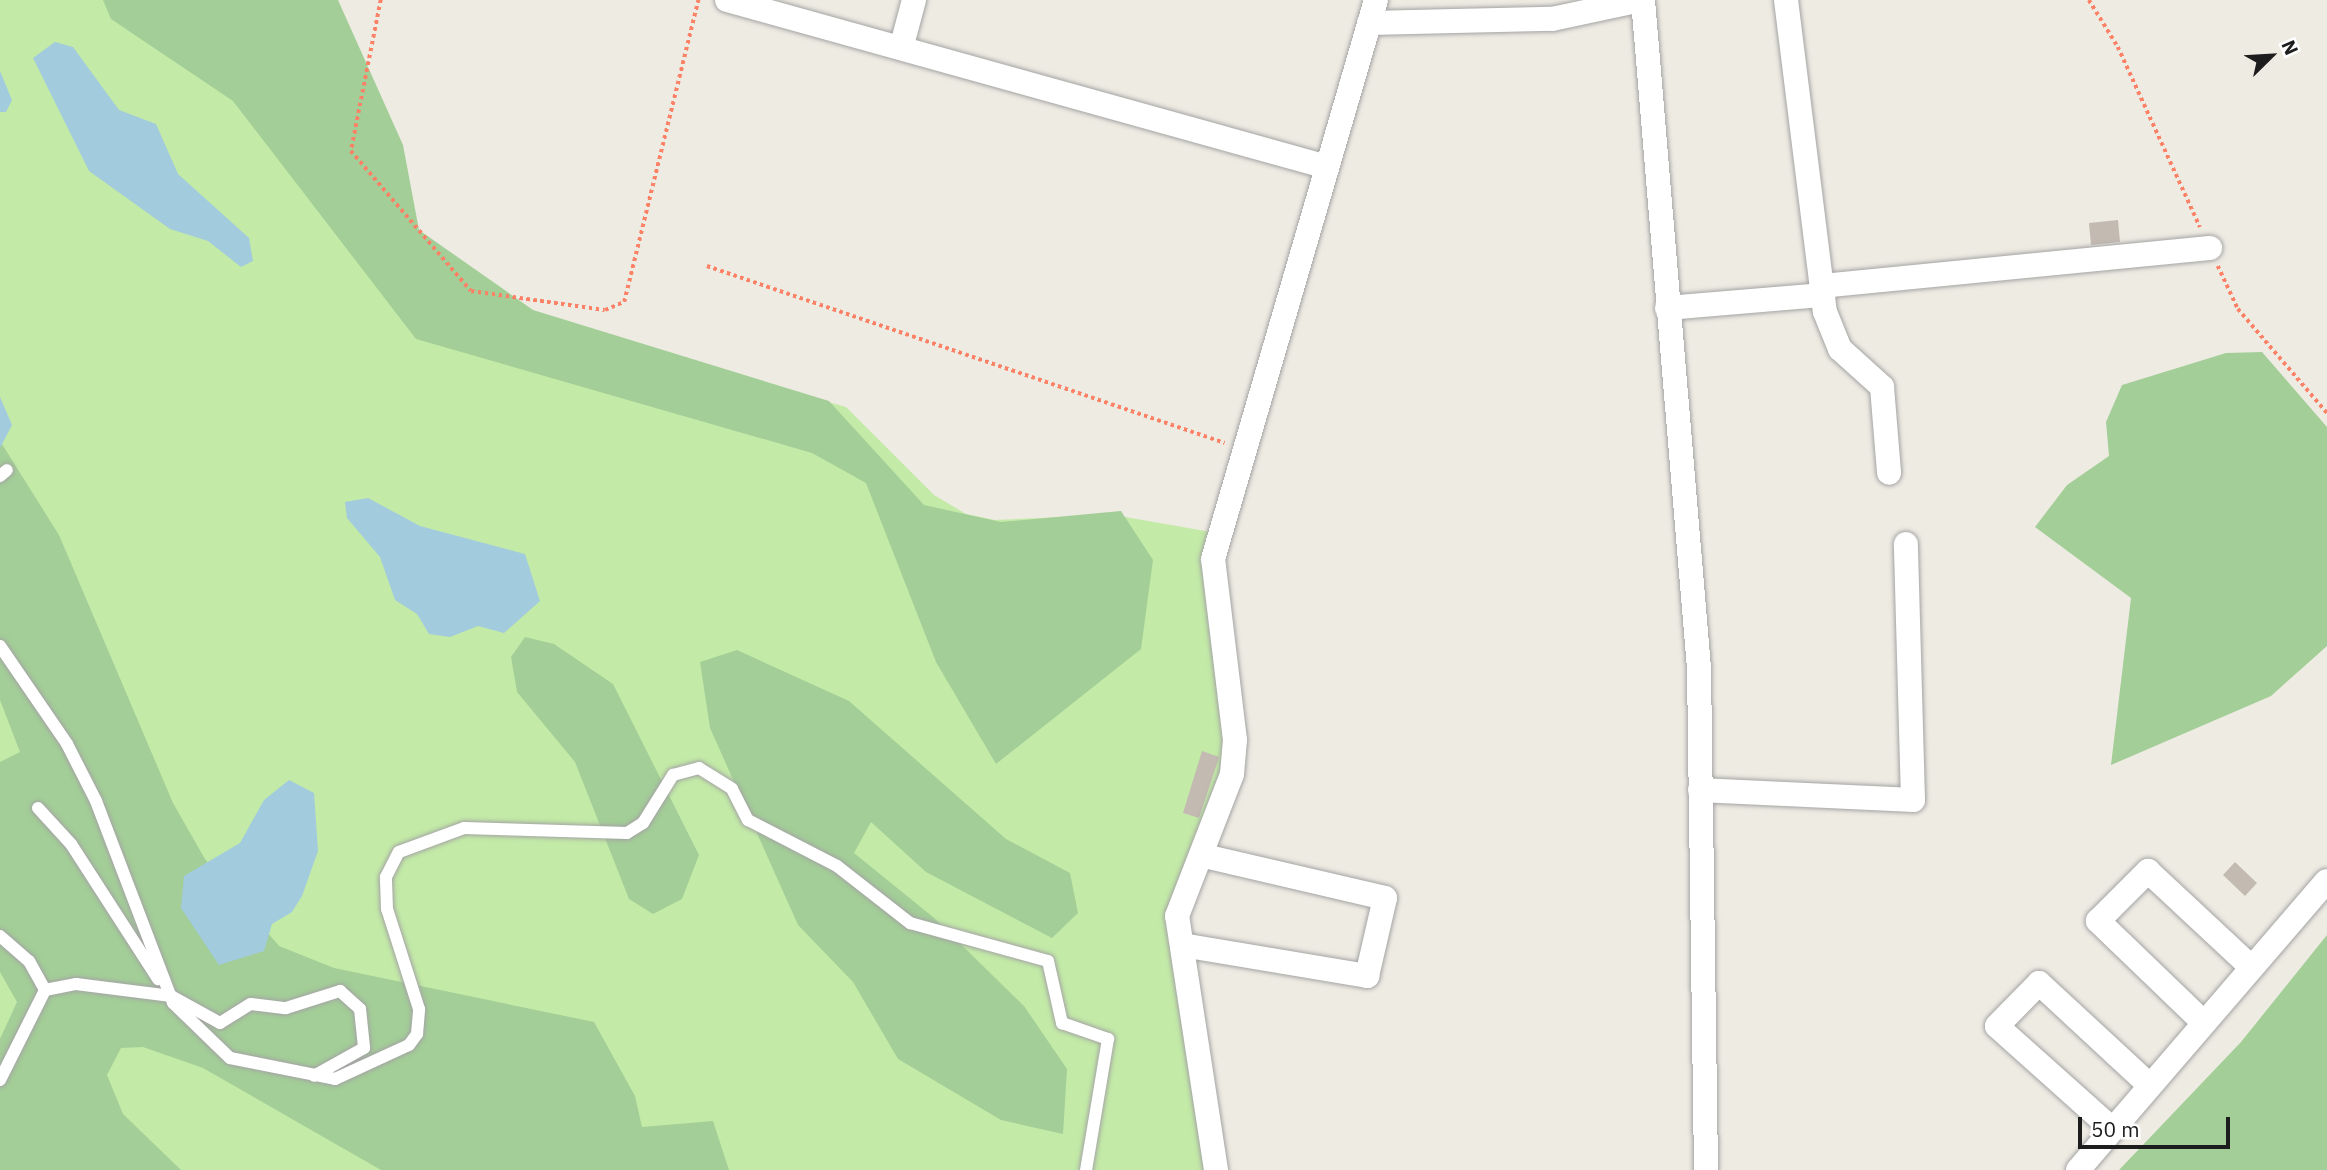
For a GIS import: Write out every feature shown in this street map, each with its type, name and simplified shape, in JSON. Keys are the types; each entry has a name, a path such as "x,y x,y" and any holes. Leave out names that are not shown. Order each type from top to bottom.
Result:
{"street":[{"path":"727,0 902,45 1327,167"},
{"path":"902,45 915,0"},
{"path":"1216,1170 1177,916 1182,893 1204,856 1232,774 1235,740 1213,559 1372,11 1552,19 1642,0 1699,668 1706,1170"},
{"path":"1786,0 1823,291 1840,349 1881,387 1889,473"},
{"path":"1667,308 2210,247"},
{"path":"1700,790 1913,800 1906,544"},
{"path":"1182,945 1367,976 1385,898 1204,856"},
{"path":"2203,1022 2098,921 2148,871 2250,965"},
{"path":"2078,1170 2250,965 2327,881"},
{"path":"2112,1129 1997,1026 2039,982 2149,1085"}],"lane":[{"path":"0,646 67,744 96,802 168,995"},
{"path":"38,808 71,844 168,995 230,1058 314,1076 350,1075 417,1034 419,1009 387,909 386,877 399,852 464,828 627,833 643,823 673,775 699,768 732,789 748,820 837,866 910,923 1048,961 1062,1023 1108,1039 1086,1170"},
{"path":"0,936 29,961 45,990"},
{"path":"45,990 76,984 168,995 220,1023 251,1003 286,1008 340,991 351,997 368,1035 364,1048 314,1076"},
{"path":"0,1080 45,990"}],"path":[{"path":"381,0 351,151 471,291 606,310 624,302 698,0"},
{"path":"2089,0 2118,47 2238,309 2327,413"},
{"path":"707,266 1244,449"}],"green space":[{"path":"0,0 128,0 509,313 846,407 934,495 966,514 995,520 1114,515 1211,532 1231,744 1169,905 1208,1170 0,1170"},
{"path":"103,0 338,0 403,145 419,230 533,310 829,401 924,505 1001,522 1121,511 1153,560 1141,649 996,764 936,662 866,483 812,453 416,339 233,101 111,19"},
{"path":"2262,352 2327,427 2327,646 2271,696 2111,765 2131,598 2035,527 2067,485 2109,456 2106,422 2122,385 2226,353"},
{"path":"0,441 59,535 173,803 205,859 279,946 334,968 594,1022 635,1096 642,1127 713,1121 729,1170 381,1170 203,1068 143,1047 121,1048 107,1075 123,1114 181,1170 0,1170 0,1039 17,1002 0,972 0,762 20,752 0,700"},
{"path":"525,637 554,644 613,684 699,855 682,899 653,914 629,899 575,762 517,692 511,657"},
{"path":"737,650 849,701 1006,839 1070,873 1078,913 1052,938 926,872 871,822 854,853 933,917 1024,1006 1067,1069 1063,1134 1001,1120 898,1059 853,982 798,925 710,728 700,662"},
{"path":"2327,935 2327,1170 2119,1170 2241,1042"}],"water":[{"path":"55,42 73,47 119,110 156,124 178,174 249,238 253,261 241,267 208,241 170,229 89,171 33,58"},
{"path":"0,71 12,100 6,112 0,112"},
{"path":"0,397 12,425 0,448"},
{"path":"368,498 420,526 525,554 540,601 504,633 478,626 450,637 429,634 417,614 395,600 380,557 347,518 345,502"},
{"path":"289,780 314,793 318,851 302,896 292,912 272,924 264,951 219,965 181,908 184,876 240,843 264,800"}],"building":[{"path":"2118,220 2120,242 2091,245 2089,223"},
{"path":"1202,751 1219,757 1199,818 1183,813"},
{"path":"2235,862 2257,883 2245,896 2223,875"}]}
